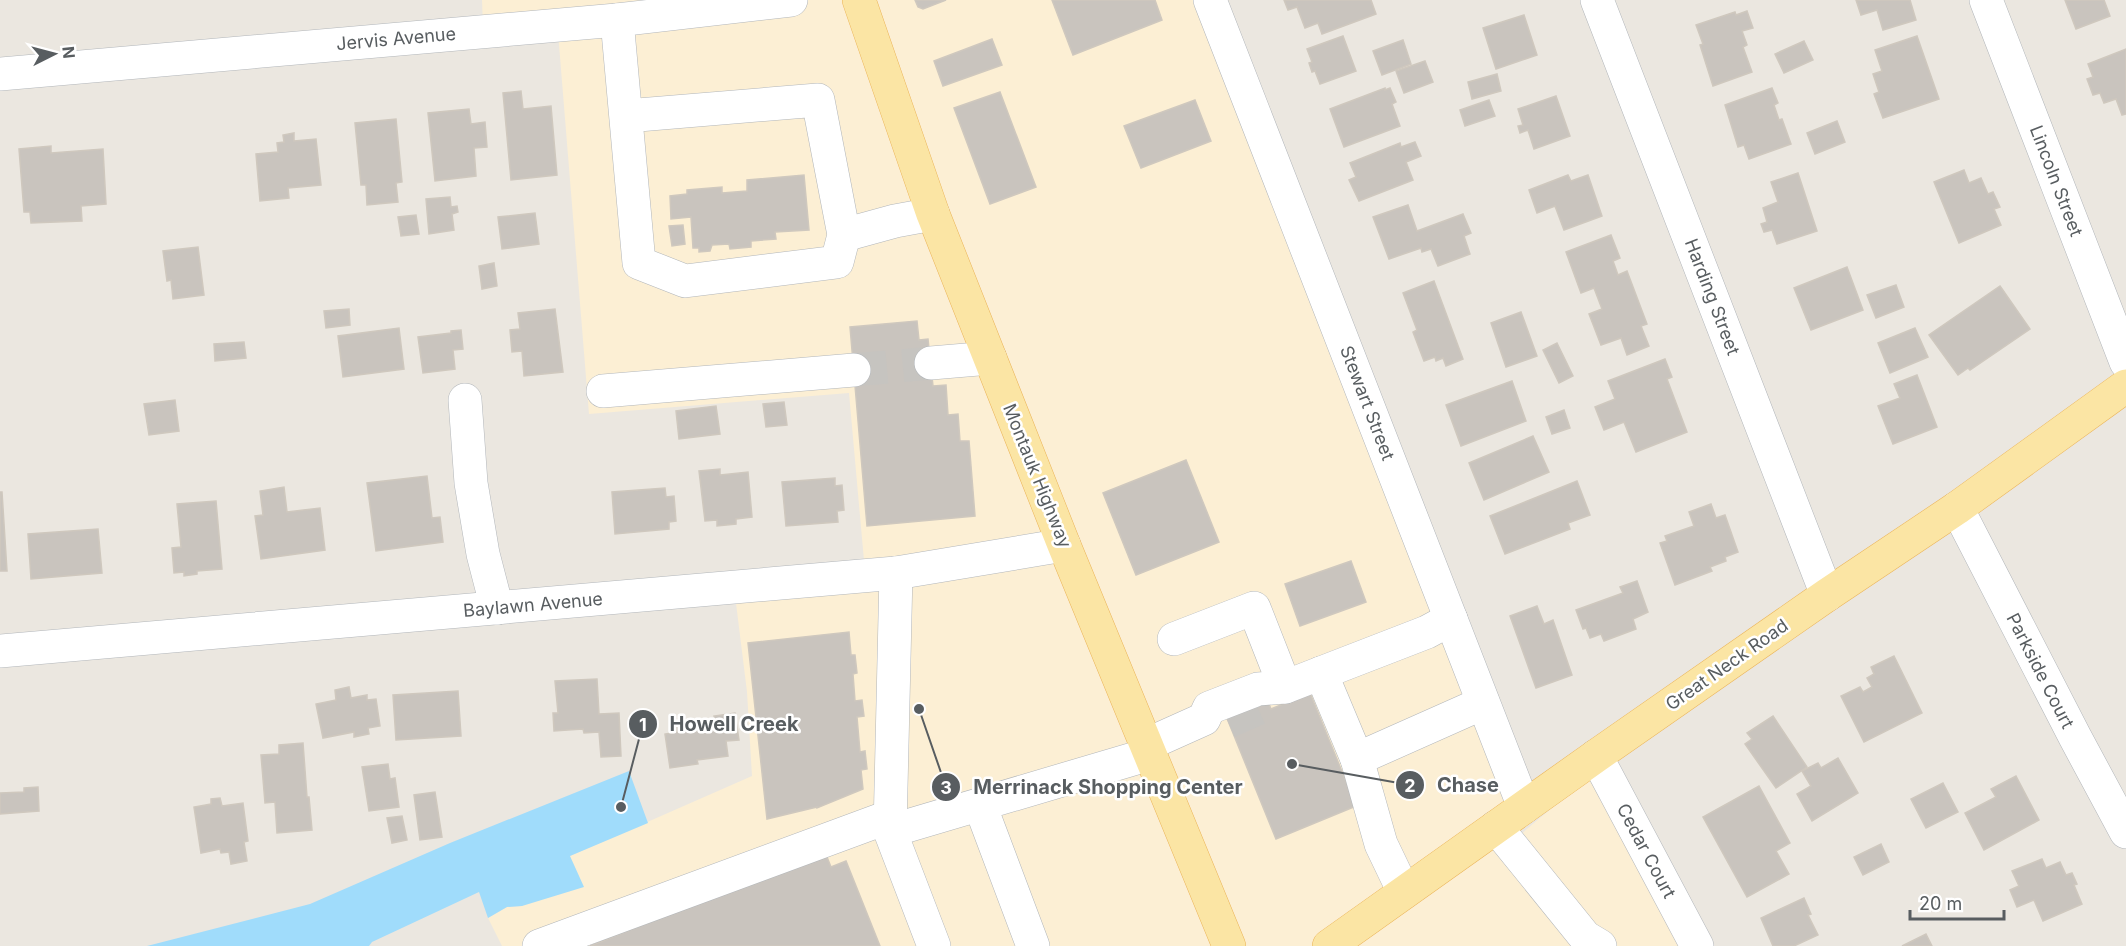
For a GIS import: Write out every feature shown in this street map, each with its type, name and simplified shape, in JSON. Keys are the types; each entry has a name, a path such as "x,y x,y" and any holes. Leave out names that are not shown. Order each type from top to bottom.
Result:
{"main road":[{"name":"Montauk Highway","path":"859,0 933,214 1064,545 1229,946"},
{"name":"Great Neck Road","path":"1329,946 1596,756 1827,595 1957,508 2126,386"}],"street":[{"name":"Jervis Avenue","path":"0,74 617,20 791,0"},
{"name":"Stewart Street","path":"1210,0 1524,807"},
{"name":"Harding Street","path":"1598,0 1827,595"},
{"name":"Lincoln Street","path":"1986,0 2126,362"},
{"path":"617,20 639,263 685,281 837,262 844,235 818,100 626,116"},
{"path":"844,235 895,221 933,214"},
{"path":"931,363 990,358"},
{"path":"603,391 854,370"},
{"path":"465,400 471,483 483,554 497,608"},
{"name":"Parkside Court","path":"1957,508 2126,832"},
{"name":"Baylawn Avenue","path":"0,651 896,573 1064,545"},
{"path":"896,573 891,824 934,946"},
{"path":"1174,639 1254,608 1277,696"},
{"path":"540,946 891,824 980,805 1148,749 1216,720 1209,708 1258,689 1277,696 1321,674 1427,632 1451,619"},
{"path":"1321,674 1357,759 1380,844 1404,892"},
{"path":"1357,759 1484,703"},
{"name":"Cedar Court","path":"1596,756 1697,946"},
{"path":"980,805 1033,946"},
{"path":"1496,827 1584,943"}],"shaded area":[{"path":"482,0 1196,0 1520,835 1592,774 1684,946 502,946 488,918 507,907 522,906 570,856 752,776 747,692 735,595 866,583 849,393 589,414 557,20 483,27"}],"water":[{"path":"629,771 648,823 570,856 584,887 522,906 507,907 488,918 479,892 372,942 369,946 147,946 310,904 450,843"}],"building":[{"path":"915,0 946,0 923,9 918,7"},
{"path":"1052,0 1155,0 1162,20 1073,55"},
{"path":"1284,0 1371,0 1376,14 1322,34 1318,23 1305,28 1297,7 1288,10"},
{"path":"1856,0 1910,0 1916,20 1883,30 1877,10 1861,15"},
{"path":"2065,0 2104,0 2110,16 2076,29"},
{"path":"1747,11 1753,28 1742,31 1747,45 1743,47 1752,72 1713,86 1696,25 1735,12 1736,15"},
{"path":"1524,15 1537,55 1496,69 1483,28"},
{"path":"1343,36 1356,71 1320,84 1315,71 1312,72 1309,63 1312,62 1307,49"},
{"path":"1917,36 1939,99 1883,118 1874,94 1879,92 1873,74 1882,71 1875,50"},
{"path":"992,39 1002,65 943,86 934,61"},
{"path":"1403,40 1411,64 1382,75 1373,51"},
{"path":"1804,41 1813,60 1784,73 1775,54"},
{"path":"2126,49 2126,114 2122,115 2116,99 2104,103 2100,93 2093,95 2087,79 2093,77 2088,64"},
{"path":"1425,61 1433,82 1404,93 1396,71"},
{"path":"1497,74 1501,91 1472,99 1468,82"},
{"path":"1385,88 1385,90 1390,88 1396,102 1392,104 1400,126 1344,147 1330,109"},
{"path":"1772,88 1778,103 1774,105 1779,120 1782,119 1791,144 1749,159 1744,145 1738,147 1725,105"},
{"path":"521,91 523,109 551,106 557,175 511,180 503,93"},
{"path":"1000,92 1036,187 990,204 954,108"},
{"path":"1556,96 1570,136 1534,149 1528,130 1520,133 1518,126 1523,125 1518,109"},
{"path":"1195,100 1211,141 1141,168 1124,126"},
{"path":"1489,100 1495,116 1465,126 1460,110"},
{"path":"469,109 471,124 485,122 487,147 474,148 476,176 435,181 428,113"},
{"path":"396,119 402,182 396,183 398,202 367,205 366,185 361,185 355,123"},
{"path":"1837,121 1845,142 1815,154 1807,133"},
{"path":"294,133 294,141 316,139 321,185 288,188 289,198 260,201 256,154 278,152 277,143 284,142 283,135"},
{"path":"1415,142 1421,156 1406,162 1413,180 1359,201 1349,180 1356,177 1350,163 1400,143 1401,147"},
{"path":"51,146 51,153 103,149 106,204 81,206 82,221 31,223 30,212 24,212 19,149"},
{"path":"1964,170 1969,183 1981,178 1988,194 1993,192 2000,207 1994,209 2001,225 1959,243 1934,182"},
{"path":"1798,173 1817,231 1777,244 1772,230 1764,232 1761,224 1767,222 1763,208 1778,202 1771,182"},
{"path":"804,175 809,230 775,232 776,239 751,241 751,247 730,249 729,244 712,245 710,251 699,252 699,248 693,248 691,217 671,219 670,196 687,194 687,190 722,187 722,193 747,191 747,180"},
{"path":"1568,175 1571,181 1588,175 1602,216 1564,230 1555,206 1537,213 1529,190"},
{"path":"450,197 451,207 457,206 458,212 452,214 454,230 429,234 426,199"},
{"path":"1408,205 1417,231 1463,214 1471,233 1464,236 1470,254 1438,266 1431,249 1422,252 1421,248 1389,259 1373,217"},
{"path":"535,213 539,244 502,249 498,217"},
{"path":"416,215 419,234 401,236 398,217"},
{"path":"683,225 685,244 672,246 669,226"},
{"path":"1611,235 1620,258 1613,261 1618,275 1627,271 1647,324 1641,326 1649,346 1627,355 1621,338 1601,345 1589,314 1602,309 1594,288 1581,293 1566,252"},
{"path":"198,247 204,295 173,299 171,280 167,281 163,251"},
{"path":"494,263 497,286 482,289 479,266"},
{"path":"1847,267 1863,310 1811,330 1794,288"},
{"path":"1434,281 1463,359 1446,366 1443,358 1436,361 1435,357 1424,361 1413,332 1417,330 1403,293"},
{"path":"1896,285 1904,307 1876,318 1867,295"},
{"path":"2000,286 2030,329 1970,370 1968,368 1958,375 1929,335"},
{"path":"349,309 350,325 326,328 324,311"},
{"path":"555,309 563,372 524,376 522,351 512,352 510,330 520,329 518,313"},
{"path":"1521,312 1537,356 1506,367 1491,323"},
{"path":"917,321 919,340 928,339 933,386 946,385 948,415 958,414 960,441 969,441 975,516 867,526 850,327"},
{"path":"399,328 404,369 343,377 338,336"},
{"path":"1915,328 1928,357 1890,373 1878,343"},
{"path":"461,330 463,349 453,350 455,369 423,373 418,337"},
{"path":"244,342 246,358 215,361 214,344"},
{"path":"1557,343 1573,376 1559,383 1543,350"},
{"path":"1665,359 1672,377 1667,379 1687,432 1636,452 1624,422 1604,430 1595,407 1615,399 1608,381"},
{"path":"1917,375 1937,427 1893,444 1878,406 1900,398 1894,384"},
{"path":"1512,381 1526,421 1461,446 1446,405"},
{"path":"175,400 179,431 149,435 144,404"},
{"path":"784,402 787,425 766,427 763,404"},
{"path":"716,406 720,434 679,439 676,411"},
{"path":"1564,410 1570,428 1552,434 1546,417"},
{"path":"1533,436 1549,472 1484,500 1469,463"},
{"path":"1186,460 1219,542 1136,575 1103,493"},
{"path":"720,469 720,475 748,472 752,517 736,519 736,524 717,526 717,520 705,521 699,471"},
{"path":"427,476 432,518 440,517 443,542 376,551 367,483"},
{"path":"835,478 835,486 842,485 844,510 837,511 838,522 786,526 782,482"},
{"path":"1577,481 1590,515 1568,523 1570,529 1505,554 1490,516"},
{"path":"284,487 287,512 320,508 325,550 261,559 255,516 263,515 260,491"},
{"path":"665,488 666,497 674,496 676,521 669,522 669,529 615,534 612,492"},
{"path":"0,492 2,492 7,571 0,571"},
{"path":"216,501 222,569 197,571 197,574 184,576 184,572 174,573 172,548 181,547 177,504"},
{"path":"1711,504 1716,518 1725,515 1738,552 1725,557 1726,561 1710,567 1712,571 1675,585 1660,543 1667,541 1665,536 1694,526 1689,512"},
{"path":"98,529 102,573 31,579 28,534"},
{"path":"1351,561 1366,602 1300,626 1285,584"},
{"path":"1637,581 1648,612 1633,619 1636,629 1604,641 1601,634 1590,638 1586,628 1583,629 1576,610 1623,593 1620,587"},
{"path":"1537,606 1544,624 1553,620 1572,675 1536,688 1510,616"},
{"path":"849,632 851,655 855,655 857,673 853,674 855,701 862,700 864,716 857,717 860,752 865,751 867,769 861,770 863,789 817,808 767,819 748,643"},
{"path":"1894,656 1922,713 1864,742 1841,696 1860,687 1863,692 1872,687 1867,678 1874,674 1871,667"},
{"path":"597,679 599,714 619,713 621,756 601,757 599,732 584,733 583,729 554,731 553,713 558,713 555,681"},
{"path":"349,687 351,698 367,695 367,700 376,699 380,726 368,728 369,734 354,737 354,732 323,738 316,704 336,700 335,690"},
{"path":"458,691 461,736 396,740 393,695"},
{"path":"1310,693 1356,806 1276,839 1224,711 1265,694 1271,709"},
{"path":"735,713 739,740 726,741 728,756 697,760 698,764 670,768 665,734 677,732 676,725 715,719 714,716"},
{"path":"1773,716 1807,767 1776,788 1745,744 1752,739 1747,733"},
{"path":"303,743 312,830 277,833 275,802 265,803 261,755 279,754 279,745"},
{"path":"1838,758 1858,793 1812,821 1797,794 1811,786 1802,771 1818,763 1821,768"},
{"path":"388,764 390,779 395,778 399,807 369,811 362,767"},
{"path":"2016,776 2039,820 1984,850 1965,813 1996,797 1991,789"},
{"path":"1943,783 1958,812 1926,828 1911,799"},
{"path":"1759,786 1790,843 1776,851 1789,874 1747,897 1703,817"},
{"path":"38,787 39,811 0,814 0,793 24,792 24,788"},
{"path":"435,792 442,837 420,840 414,795"},
{"path":"220,798 222,806 243,803 248,841 244,842 247,861 231,864 229,852 221,853 220,849 201,853 194,807 211,804 211,799"},
{"path":"402,816 407,840 392,843 387,818"},
{"path":"1881,844 1889,862 1863,875 1854,857"},
{"path":"825,852 831,867 846,861 880,946 590,946"},
{"path":"2042,859 2046,868 2060,862 2066,875 2072,873 2082,904 2043,921 2034,900 2017,907 2010,890 2019,886 2012,871"},
{"path":"1804,898 1811,914 1808,915 1818,935 1794,946 1773,946 1761,918"},
{"path":"1926,934 1932,946 1902,946"}],"tunnel":[{"path":"854,370 931,363"},
{"path":"1228,722 1269,704"}],"place":[{"name":"Merrinack Shopping Center","path":"919,709"},
{"name":"Chase","path":"1292,764"},
{"name":"Howell Creek","path":"621,807"}]}
